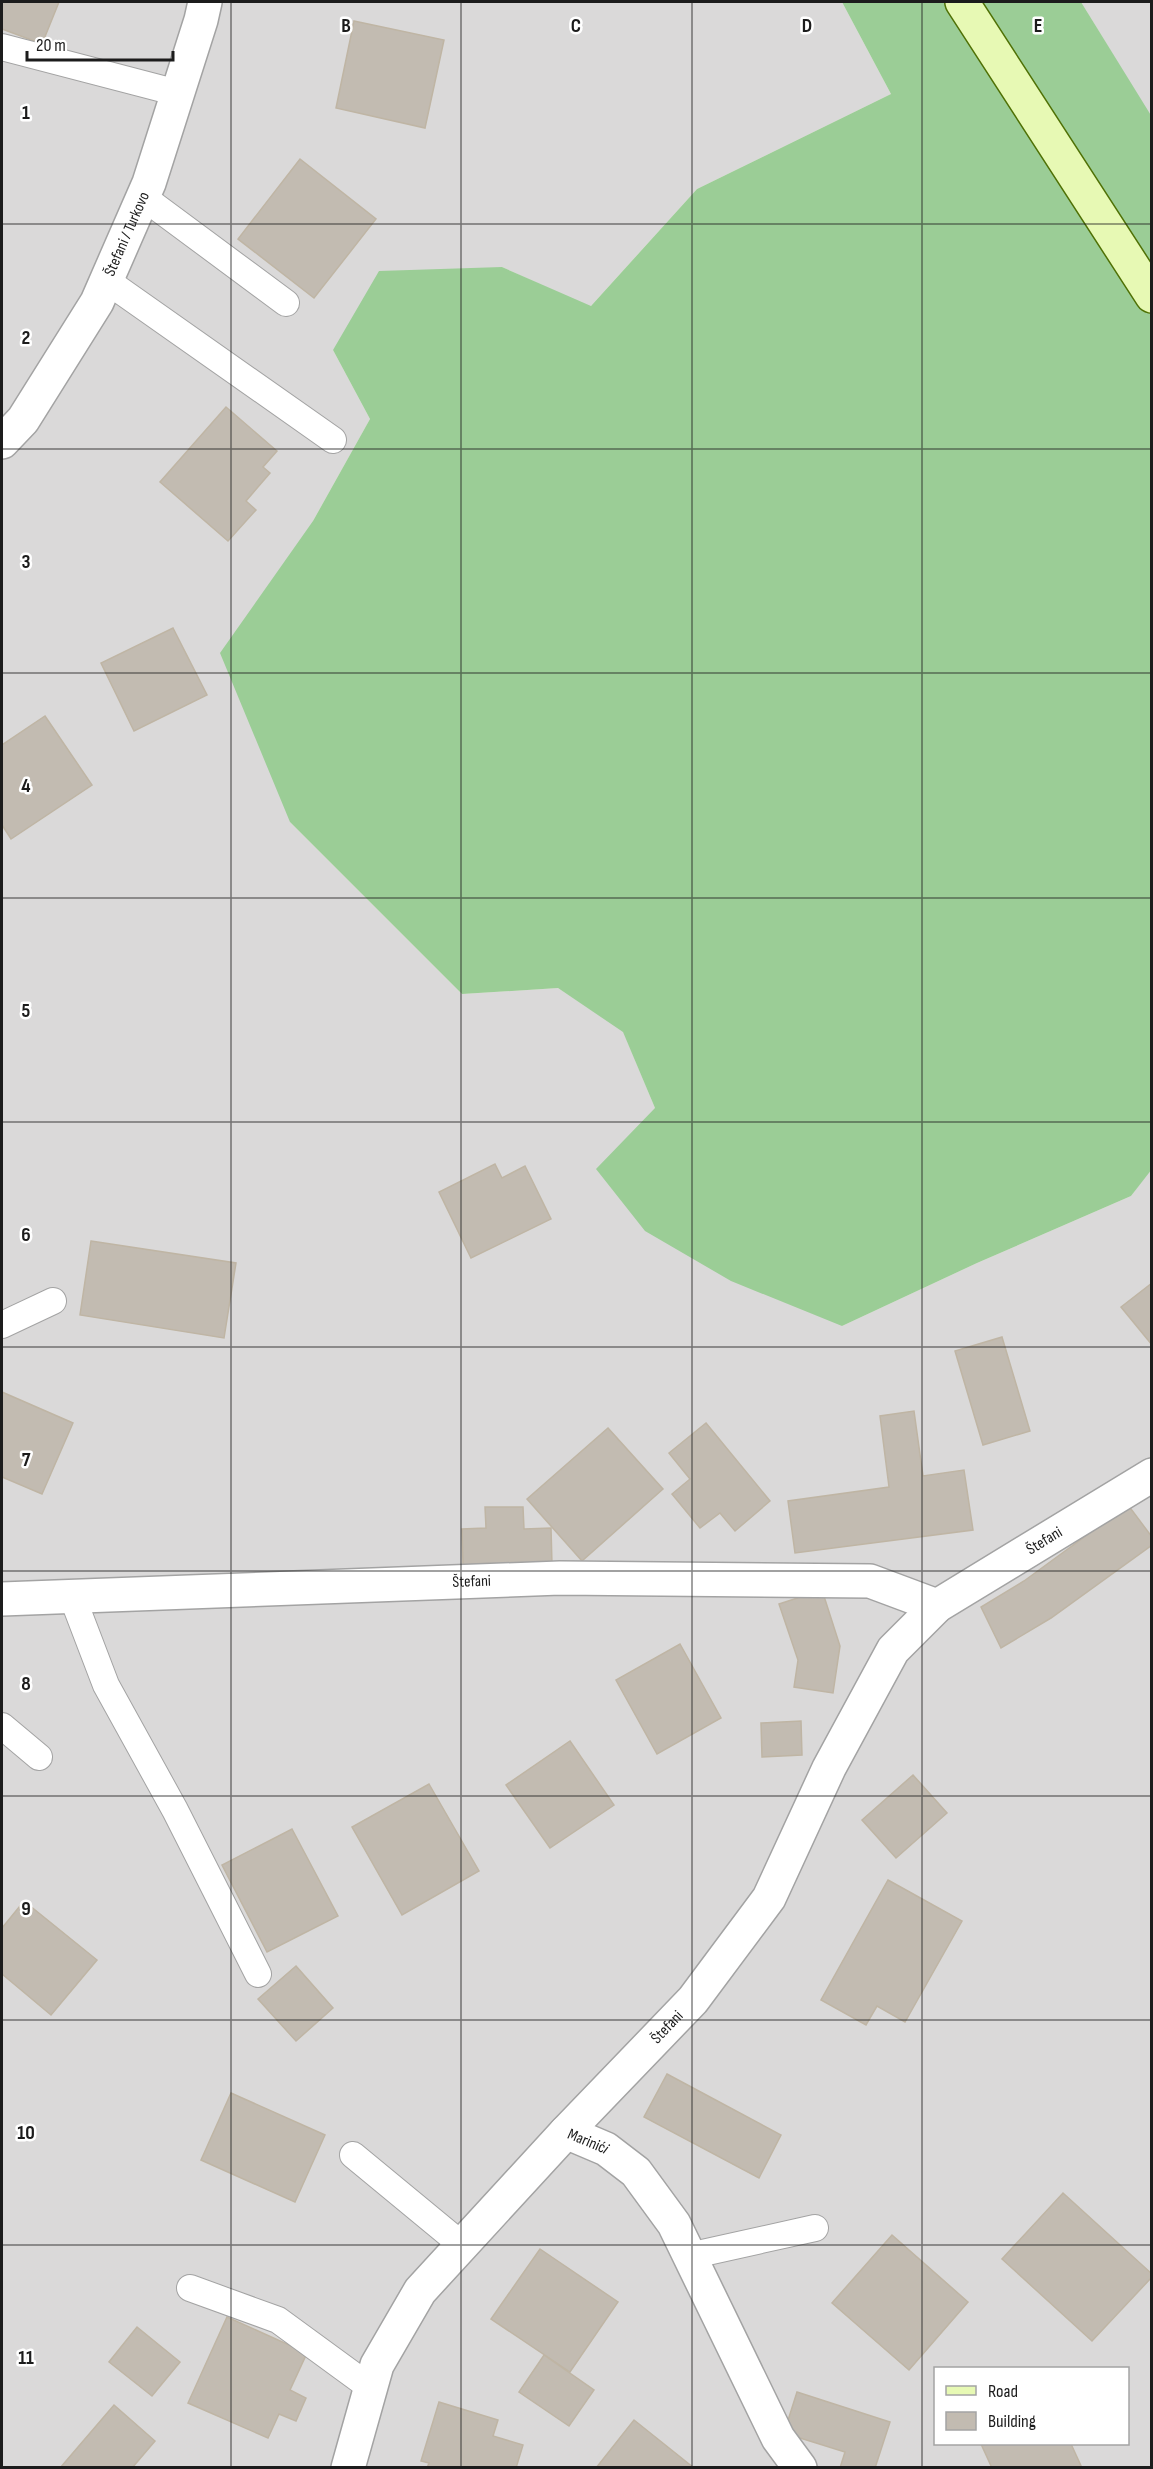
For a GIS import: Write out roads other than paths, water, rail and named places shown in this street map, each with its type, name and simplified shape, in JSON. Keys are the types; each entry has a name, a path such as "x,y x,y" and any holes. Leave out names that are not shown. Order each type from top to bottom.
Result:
{"main road":[{"path":"962,2 1152,296"}],"street":[{"name":"Štefani / Turkovo","path":"2,442 23,420 97,302 143,197 178,93 204,2"},
{"name":"Štefani","path":"566,2132 693,2000 769,1898 829,1768 893,1650 937,1606 1147,1485"},
{"name":"Štefani","path":"2,1599 560,1578 870,1581 937,1606"},
{"name":"Marinići","path":"348,2468 377,2365 420,2291 566,2132 606,2150 636,2172 674,2224 778,2438 800,2468"}],"lane":[{"path":"2,47 178,93"},
{"path":"143,197 286,303"},
{"path":"106,280 333,440"},
{"path":"2,1324 53,1301"},
{"path":"72,1596 106,1685 175,1810 258,1974"},
{"path":"2,1726 39,1757"},
{"path":"353,2155 462,2245"},
{"path":"689,2256 815,2228"},
{"path":"190,2288 278,2320 371,2388"}]}
